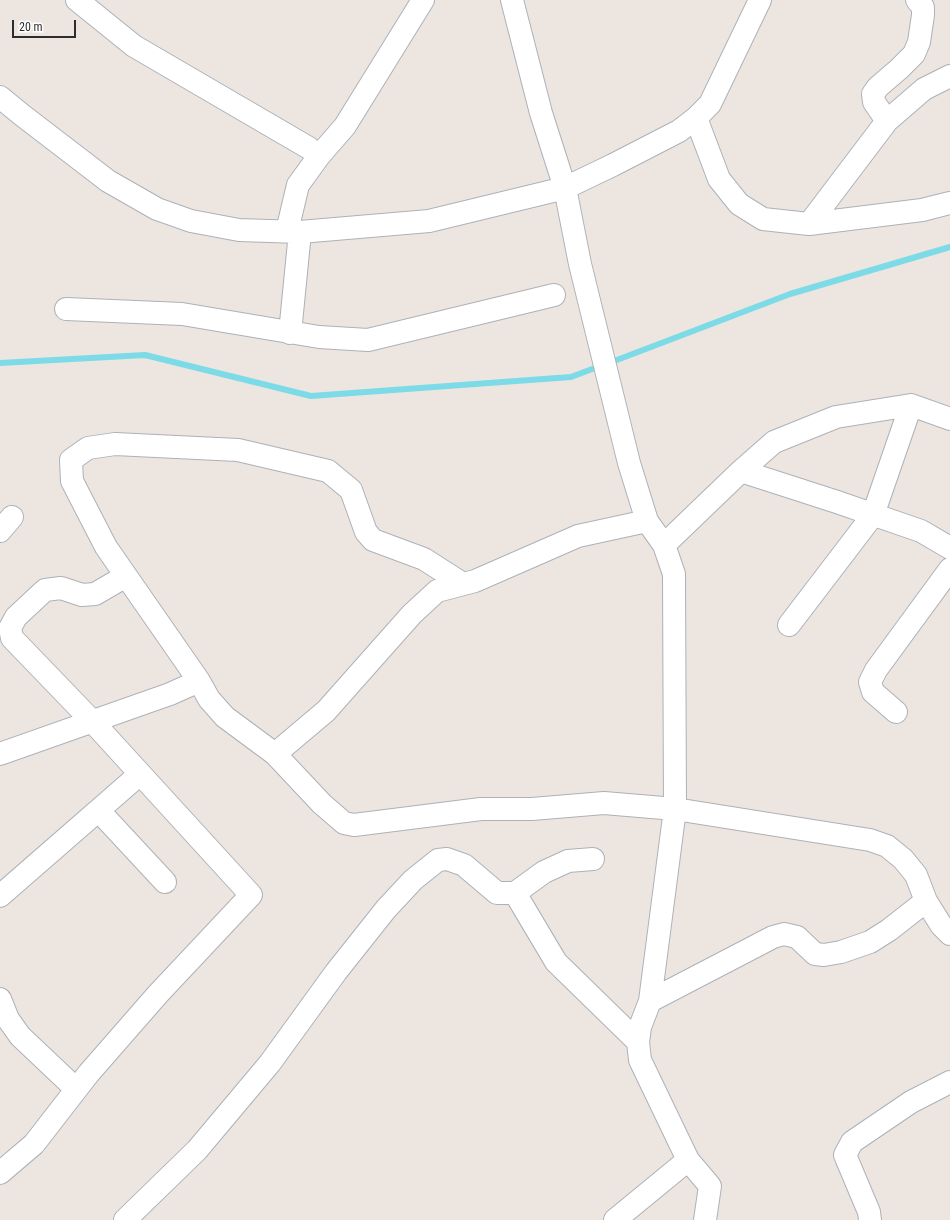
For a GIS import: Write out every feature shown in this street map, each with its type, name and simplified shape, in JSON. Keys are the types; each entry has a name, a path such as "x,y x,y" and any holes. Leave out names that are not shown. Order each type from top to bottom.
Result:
{"street":[{"path":"77,0 134,46 309,148 319,156"},
{"path":"290,333 293,232 298,185 319,156 345,126 423,0"},
{"path":"512,0 542,113 566,188 580,264 629,463 647,521 664,545 674,574 675,809 650,1001 640,1027 638,1042 640,1060 688,1160 710,1186 706,1220"},
{"path":"0,97 108,181 157,208 191,221 232,228 293,232 429,221 566,188 679,131 696,118 710,104 760,0"},
{"path":"887,121 874,102 873,94 878,87 914,54 919,42 923,15 923,7 917,0"},
{"path":"809,224 887,121 924,89 950,76"},
{"path":"696,118 719,179 739,204 763,219 809,224 922,210 950,203"},
{"path":"66,309 182,314 290,333 319,337 368,340 554,295"},
{"path":"789,625 873,515 911,405"},
{"path":"664,545 741,471 774,442 836,417 911,405 950,419"},
{"path":"463,584 424,559 373,540 366,532 351,490 328,471 238,450 115,444 88,448 71,460 72,481 106,547 199,681 209,699 224,717 275,754 322,804 344,823 354,825 481,809 532,809 604,803 675,809 870,840 887,846 903,859 916,875 926,901 941,925 950,934"},
{"path":"741,471 920,531 950,548"},
{"path":"275,754 326,711 412,614 437,591 475,581 578,536 647,521"},
{"path":"896,712 873,692 870,682 876,670 950,568"},
{"path":"0,1173 34,1144 76,1089 158,994 251,895 92,721 12,638 10,628 16,617 45,590 61,588 82,595 95,594 126,576"},
{"path":"0,754 170,694 199,681"},
{"path":"0,896 140,774"},
{"path":"99,811 165,882"},
{"path":"125,1220 197,1150 270,1063 336,972 386,909 413,880 438,860 447,859 464,865 497,893 515,893 544,872 568,861 593,859"},
{"path":"515,893 556,962 638,1042"},
{"path":"650,1001 773,937 784,934 797,937 815,954 824,955 841,952 870,942 890,930 926,901"},
{"path":"0,1000 8,1019 20,1036 76,1089"},
{"path":"870,1220 869,1212 845,1155 852,1142 911,1102 950,1082"},
{"path":"615,1220 688,1160"}],"waterway":[{"path":"609,363 790,294 950,247"},
{"path":"0,363 145,355 311,396 571,377 600,366"}]}
